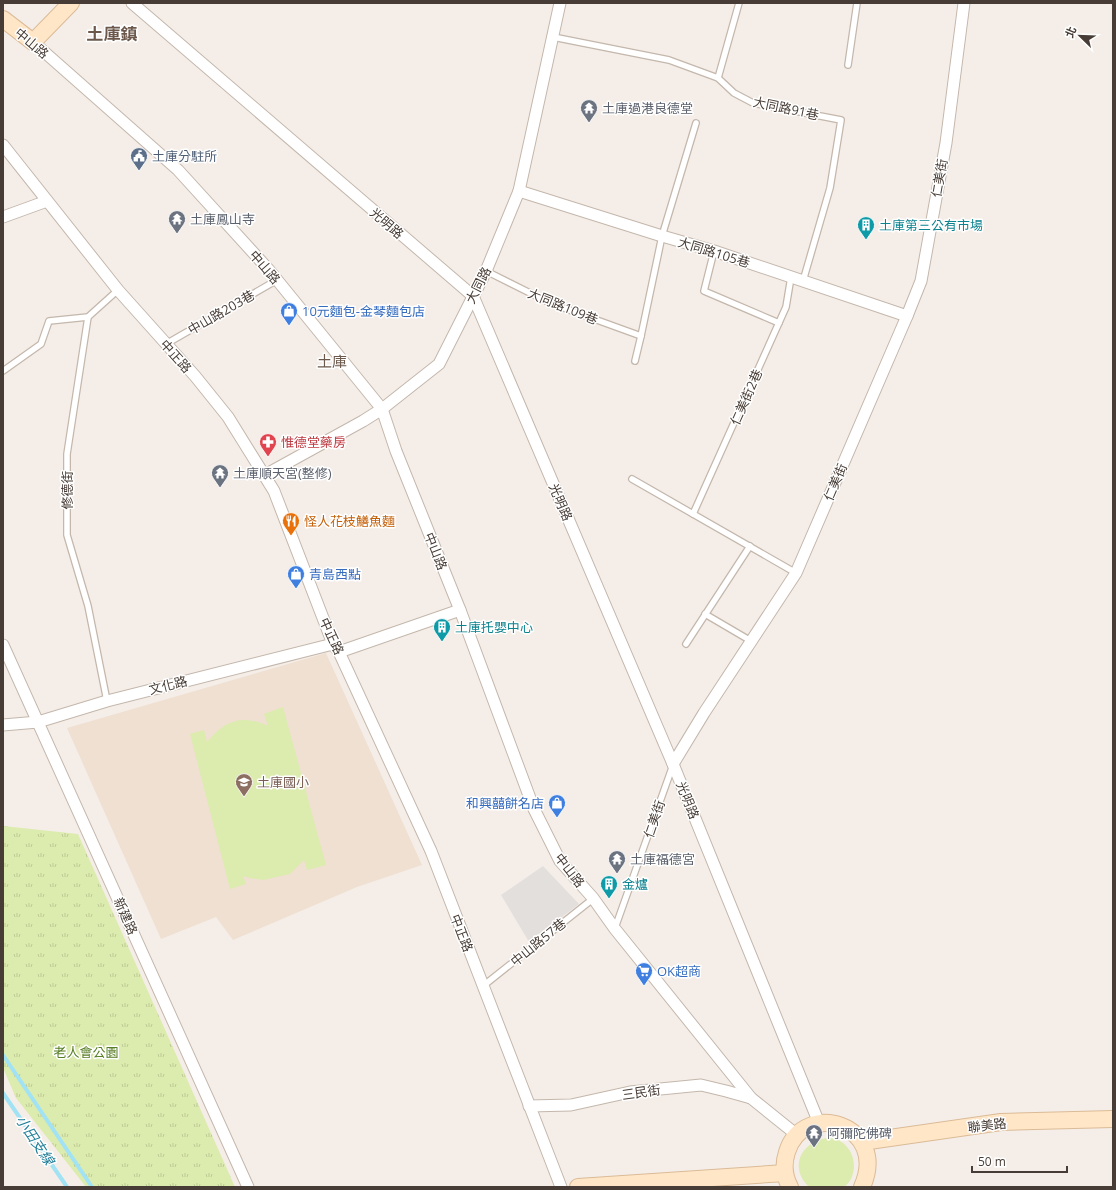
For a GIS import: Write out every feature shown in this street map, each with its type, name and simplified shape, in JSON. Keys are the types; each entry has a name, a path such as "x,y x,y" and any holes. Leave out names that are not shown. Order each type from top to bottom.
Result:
{"street":[{"path":"33,42 71,3"},
{"name":"光明路","path":"132,3 473,296 673,764 819,1123"},
{"name":"大同路","path":"265,474 363,421 382,409 439,364 486,271 520,191 560,3"},
{"name":"仁美街","path":"673,764 704,713 796,572 921,281 946,143 964,3"},
{"name":"中山路","path":"3,19 33,42 178,170 277,280 382,409 396,452 460,610 534,809 560,861 595,897 615,929 751,1098 797,1135"},
{"name":"中正路","path":"3,145 118,290 195,376 228,417 265,474 274,491 336,648 431,851 561,1187"},
{"name":"大同路105巷","path":"520,191 714,251 907,316"},
{"path":"3,217 47,201"},
{"name":"文化路","path":"3,725 38,722 107,701 336,648 460,610"},
{"name":"新建路","path":"3,645 248,1187"},
{"name":"三民街","path":"529,1106 571,1104 630,1092 700,1085 751,1098"},
{"name":"聯美路","path":"862,1142 1001,1122 1113,1118"},
{"path":"578,1187 788,1180 785,1159 789,1146 797,1135 807,1128 819,1123 831,1123 843,1126 853,1132 862,1142 867,1153 868,1164 867,1177 862,1187"}],"lane":[{"path":"718,78 739,3"},
{"path":"848,65 857,3"},
{"name":"大同路91巷","path":"553,37 670,60 718,78 734,93 753,103 841,120 830,188 803,281"},
{"path":"635,361 662,236 696,123"},
{"path":"714,251 704,291 779,323"},
{"name":"大同路109巷","path":"486,271 550,304 641,336"},
{"name":"仁美街2巷","path":"693,514 786,307 792,277"},
{"name":"中山路203巷","path":"166,344 277,280"},
{"path":"3,370 41,344 49,321 88,317 118,290"},
{"name":"修德街","path":"88,317 67,454 67,535 88,606 107,701"},
{"path":"632,479 796,572"},
{"path":"686,644 750,546"},
{"path":"705,614 751,641"},
{"name":"仁美街","path":"615,929 673,764"},
{"name":"中山路57巷","path":"483,987 595,897"}],"shaded area":[{"name":"土庫國小","path":"326,653 422,865 357,887 233,940 216,917 161,939 67,728"},
{"path":"543,866 579,904 529,942 501,895"}],"green space":[{"path":"283,707 326,865 307,870 304,860 290,874 263,880 243,876 246,884 230,889 190,734 204,730 207,742 220,729 234,721 250,720 268,726 264,714"},
{"name":"老人會公園","path":"3,826 78,834 235,1187 86,1187 16,1098 3,1068"},
{"path":"826,1138 835,1139 841,1142 851,1153 854,1172 849,1183 844,1187 809,1187 803,1180 800,1172 800,1157 804,1151 810,1145"}],"waterway":[{"path":"3,1055 92,1187"},
{"name":"小田支線","path":"3,1093 67,1187"}],"place":[{"name":"土庫過港良德堂","path":"589,123"},
{"name":"土庫分駐所","path":"139,171"},
{"name":"土庫鳳山寺","path":"177,234"},
{"name":"土庫第三公有市場","path":"866,240"},
{"name":"10元麵包-金琴麵包店","path":"289,326"},
{"name":"惟德堂藥房","path":"268,457"},
{"name":"土庫順天宮(整修)","path":"220,488"},
{"name":"怪人花枝鱔魚麵","path":"291,536"},
{"name":"青島西點","path":"296,589"},
{"name":"土庫托嬰中心","path":"442,642"},
{"name":"土庫國小","path":"244,797"},
{"name":"和興囍餅名店","path":"557,818"},
{"name":"土庫福德宮","path":"617,874"},
{"name":"金爐","path":"609,899"},
{"name":"OK超商","path":"644,986"},
{"name":"阿彌陀佛碑","path":"814,1148"}],"district":[{"name":"土庫鎮","path":"112,34"},
{"name":"土庫","path":"332,362"}]}
